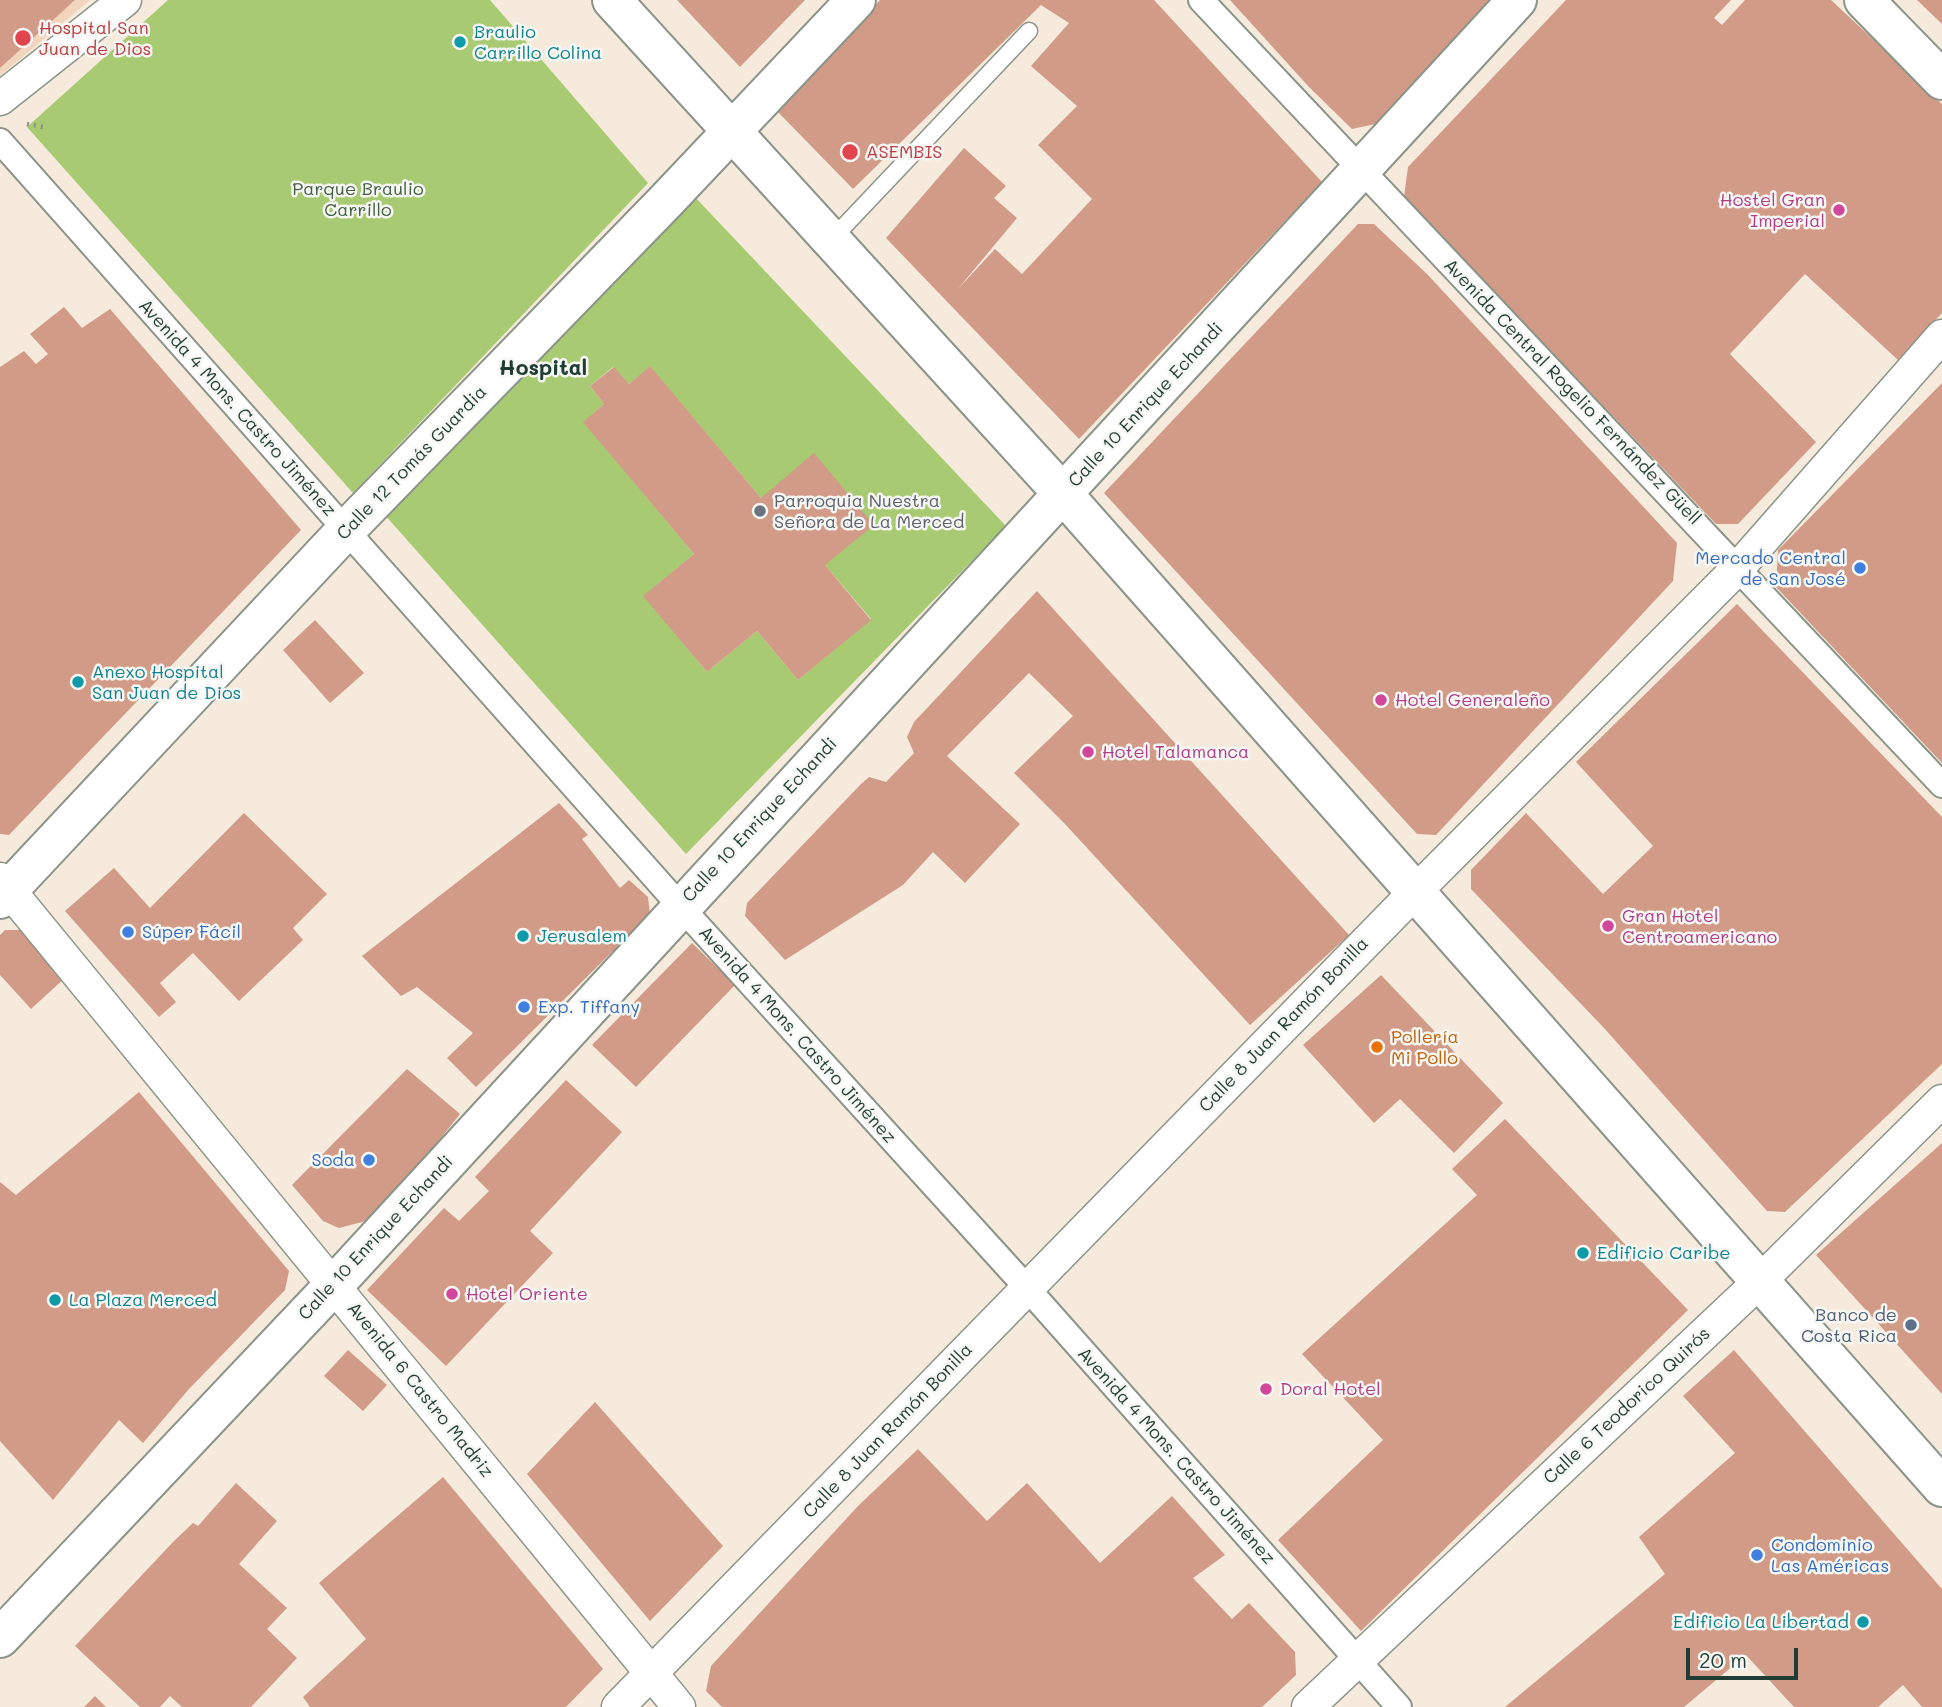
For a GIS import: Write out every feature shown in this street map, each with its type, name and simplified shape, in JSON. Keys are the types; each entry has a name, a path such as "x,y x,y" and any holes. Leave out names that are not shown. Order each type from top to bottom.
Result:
{"main road":[{"path":"612,0 1064,495 1942,1487"},
{"name":"Calle 12 Tomás Guardia","path":"3,889 856,0"},
{"name":"Calle 10 Enrique Echandi","path":"0,1638 334,1285 680,906 1362,172 1517,0"},
{"path":"1864,0 1942,80"}],"street":[{"path":"0,99 125,0"},
{"name":"Avenida Central Rogelio Fernández Güell","path":"1201,0 1942,785"},
{"name":"Avenida 4 Mons. Castro Jiménez","path":"0,141 680,906 1027,1288 1399,1707"},
{"name":"Calle 8 Juan Ramón Bonilla","path":"618,1707 1416,891 1739,567 1942,336"},
{"name":"Avenida 6 Castro Madriz","path":"3,889 334,1285 679,1707"},
{"name":"Calle 6 Teodorico Quirós","path":"1308,1707 1759,1282 1942,1101"}],"lane":[{"path":"831,240 1029,31"}],"shaded area":[{"name":"Hospital San Juan de Dios","path":"0,0 90,0 0,76"}],"green space":[{"name":"Parque Braulio Carrillo","path":"168,0 490,0 648,183 353,493 27,127"},
{"path":"694,196 1006,526 686,854 384,514","holes":["613,367 629,384 650,367 761,498 825,565 871,619 798,680 757,631 707,672 644,596 694,554 584,422 604,404 590,386"]}],"building":[{"name":"Hospital San Juan de Dios","path":"0,0 75,0 0,68"},
{"path":"677,0 805,0 740,67"},
{"path":"880,0 1154,0 1322,182 1079,439 886,238 964,148 1006,186 994,198 1017,218 957,290 995,249 1022,274 1092,199 1038,145 1077,106 1031,66 1069,23 1041,5 853,189 777,111"},
{"path":"1230,0 1492,0 1380,123 1352,129 1309,87"},
{"path":"1566,0 1731,0 1714,18 1722,25 1745,0 1831,0 1942,104 1942,313 1898,360 1805,274 1730,354 1816,442 1738,524 1716,524 1404,197 1408,167"},
{"path":"1917,0 1942,0 1942,24"},
{"path":"1358,224 1374,224 1427,274 1677,543 1673,581 1436,835 1417,834 1104,493"},
{"name":"Anexo Hospital San Juan de Dios","path":"64,307 82,328 110,309 301,530 9,835 0,834 0,367 24,351 36,364 48,354 30,334"},
{"name":"Parroquia Nuestra Señora de La Merced","path":"650,366 761,498 814,453 874,525 825,565 871,620 798,680 757,631 707,672 643,596 694,554 583,422 604,404 590,386 614,367 629,384"},
{"name":"Mercado Central de San José","path":"1942,383 1942,763 1776,587 1778,550"},
{"path":"1037,591 1349,935 1250,1025 1065,824 1014,773 1073,716 1029,673 947,756 1020,824 965,883 933,852 903,885 785,960 745,916 747,903 861,784 869,777 886,782 914,753 907,737 914,722"},
{"path":"1737,604 1942,817 1942,1064 1785,1212 1767,1211 1604,1028 1471,889 1471,870 1526,813 1603,894 1653,846 1576,762"},
{"path":"315,620 364,673 330,703 283,650"},
{"path":"559,803 588,835 582,839 620,888 629,880 648,897 651,923 612,952 476,1087 447,1058 473,1033 417,987 401,996 362,956"},
{"path":"244,813 327,894 293,928 303,940 239,1001 193,953 160,983 176,1002 159,1017 65,911 114,868 150,908"},
{"path":"5,930 24,930 67,976 31,1009 0,975 0,935"},
{"path":"692,943 735,985 636,1087 592,1045"},
{"name":"Pollería Mi Pollo","path":"1381,975 1503,1103 1454,1153 1400,1099 1374,1123 1303,1045"},
{"path":"407,1069 460,1114 418,1167 366,1221 339,1228 323,1221 292,1185"},
{"path":"566,1080 622,1132 530,1231 553,1253 446,1366 367,1290 444,1208 459,1221 489,1191 475,1177"},
{"path":"139,1092 289,1271 285,1290 189,1389 143,1443 119,1420 53,1500 0,1441 0,1182 16,1195"},
{"path":"1505,1119 1688,1310 1361,1631 1278,1540 1383,1440 1302,1354 1477,1195 1452,1169"},
{"name":"Banco de Costa Rica","path":"1942,1143 1942,1394 1816,1255"},
{"path":"348,1350 387,1385 363,1411 324,1376"},
{"name":"Condominio Las Américas","path":"1734,1350 1942,1589 1942,1707 1922,1707 1903,1685 1878,1707 1794,1707 1746,1655 1684,1707 1505,1707 1665,1574 1639,1537 1735,1453 1683,1396"},
{"path":"595,1402 723,1546 650,1621 527,1474"},
{"path":"918,1449 987,1521 1027,1483 1100,1563 1172,1496 1225,1555 1193,1578 1232,1619 1249,1603 1295,1652 1296,1675 1262,1707 722,1707 706,1691 711,1666 858,1506"},
{"path":"443,1477 603,1669 566,1707 310,1707 303,1697 366,1639 319,1583"},
{"path":"236,1483 277,1521 239,1564 287,1608 267,1629 297,1658 251,1707 182,1707 170,1696 160,1707 140,1707 75,1646 174,1541 193,1523 198,1526"},
{"path":"95,1696 106,1707 84,1707"}],"place":[{"name":"Hospital San Juan de Dios","path":"23,38"},
{"name":"Braulio Carrillo Colina","path":"460,42"},
{"name":"ASEMBIS","path":"850,152"},
{"name":"Hostel Gran Imperial","path":"1839,210"},
{"name":"Parroquia Nuestra Señora de La Merced","path":"760,511"},
{"name":"Mercado Central de San José","path":"1860,568"},
{"name":"Anexo Hospital San Juan de Dios","path":"78,682"},
{"name":"Hotel Generaleño","path":"1381,700"},
{"name":"Hotel Talamanca","path":"1088,752"},
{"name":"Gran Hotel Centroamericano","path":"1608,926"},
{"name":"Súper Fácil","path":"128,932"},
{"name":"Jerusalem","path":"523,936"},
{"name":"Exp. Tiffany","path":"524,1007"},
{"name":"Pollería Mi Pollo","path":"1377,1047"},
{"name":"Soda","path":"369,1160"},
{"name":"Edificio Caribe","path":"1583,1253"},
{"name":"Hotel Oriente","path":"452,1294"},
{"name":"La Plaza Merced","path":"55,1300"},
{"name":"Banco de Costa Rica","path":"1911,1325"},
{"name":"Doral Hotel","path":"1266,1389"},
{"name":"Condominio Las Américas","path":"1757,1555"},
{"name":"Edificio La Libertad","path":"1863,1622"}],"district":[{"name":"Hospital","path":"543,369"}]}
